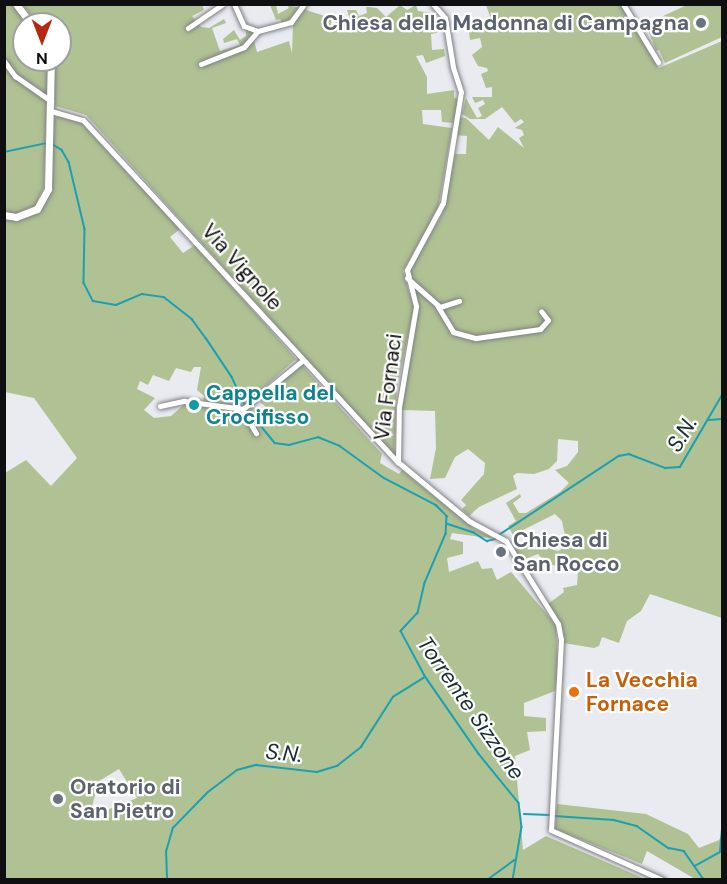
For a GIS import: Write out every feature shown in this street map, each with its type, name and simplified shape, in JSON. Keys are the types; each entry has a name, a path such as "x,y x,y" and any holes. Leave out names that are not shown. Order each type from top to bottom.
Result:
{"main road":[{"path":"4,215 16,217 36,209 48,189 51,72"}],"street":[{"path":"188,28 223,4"},
{"path":"234,4 244,26 258,31"},
{"path":"201,64 244,47 258,31 291,22 304,4"},
{"path":"433,4 444,18 453,67 461,92 443,203 409,263 407,278 437,305 453,332 476,338 540,329 548,320 541,311"},
{"path":"623,4 658,62"},
{"path":"4,61 15,76 51,101"},
{"name":"Via Vignole","path":"51,111 83,120 398,462"},
{"name":"Via Fornaci","path":"407,278 416,306 399,407 398,462 469,521 501,538 558,624 561,640 552,819 554,833 663,879"},
{"path":"437,305 447,307 459,301"},
{"path":"160,406 184,401 243,409 250,406 303,360"},
{"path":"243,409 256,433"}],"green space":[{"path":"14,4 20,12 12,12 12,72 48,72 44,187 35,206 15,214 5,213 4,5"},
{"path":"689,4 722,5 722,37 665,63 659,50 656,51 646,24"},
{"path":"23,5 202,5 204,10 192,16 201,27 209,28 224,19 226,23 212,28 220,51 240,45 237,39 224,43 223,39 234,30 240,40 246,36 246,29 256,32 244,48 254,40 257,52 289,41 292,53 293,23 303,9 331,18 331,31 335,29 335,21 350,20 347,10 356,10 359,16 367,13 366,7 377,8 386,17 400,5 407,10 416,5 418,11 439,14 430,16 437,33 431,34 432,50 444,49 445,56 426,63 423,55 416,56 427,77 427,94 454,90 454,98 459,99 453,123 442,122 441,110 422,110 423,124 452,128 438,209 403,271 414,308 397,388 394,456 86,115 55,106 54,72 72,72 72,12 28,12"},
{"path":"270,5 276,5 278,14 289,8 287,5 301,8 283,25 280,19 276,20"},
{"path":"486,5 621,5 659,68 722,41 722,618 650,594 641,611 627,621 619,643 602,637 599,646 594,648 564,643 561,628 548,604 564,592 563,588 577,585 578,572 546,563 538,554 520,561 514,547 532,540 535,545 554,537 559,547 549,543 548,548 558,551 567,546 562,521 555,514 513,535 508,526 516,521 506,503 520,494 521,497 513,503 519,513 526,513 560,492 569,483 555,470 567,466 578,452 578,441 558,439 557,461 549,469 534,474 517,473 513,476 517,489 479,507 469,516 462,509 466,505 461,500 484,474 485,463 468,449 455,457 445,478 430,479 436,448 435,411 401,410 418,306 410,270 443,212 455,154 466,154 467,136 456,135 458,117 466,118 489,140 498,127 524,148 519,138 524,135 522,130 515,128 524,122 521,119 515,123 502,107 485,119 470,119 462,114 466,98 477,118 482,116 478,108 485,104 483,100 475,103 472,97 492,97 492,87 486,88 481,74 488,71 487,68 478,66 472,55 482,47 480,38 470,40 469,32 493,25"},
{"path":"59,116 81,123 180,229 170,237 183,253 195,245 296,359 242,407 203,403 204,396 197,390 201,367 194,367 191,372 176,368 169,381 153,375 148,385 140,381 137,389 155,398 144,410 154,418 171,416 187,402 238,411 253,407 264,416 272,412 260,402 301,364 382,454 380,463 399,474 402,470 473,528 495,539 452,533 450,539 463,542 463,554 447,558 449,572 478,561 482,569 492,568 497,580 511,572 556,625 558,671 555,691 524,703 524,716 546,718 546,731 527,732 530,750 515,756 523,850 546,836 645,879 5,879 5,473 26,460 51,486 77,458 34,398 5,392 5,218 29,217 48,196 51,121","holes":["119,769 137,798 89,817 99,781"]},
{"path":"557,804 646,814 688,834 699,848 719,840 722,834 722,879 695,879 647,851 642,864 555,829"}],"waterway":[{"name":"Torrente Sizzone","path":"4,152 47,143"},
{"name":"Torrente Sizzone","path":"52,144 62,150 69,162 85,229 84,283 93,301 116,305 142,294 164,297 192,319 232,377 247,409 275,443 289,445 318,437 340,446 384,478 436,505 447,516 446,534 425,583 418,613 401,631 425,676 479,754 519,803 522,827 513,880"},
{"name":"S.N.","path":"499,535 619,456 629,454 665,468 680,467 722,395"},
{"path":"709,420 722,419"},
{"name":"S.N.","path":"448,524 473,532 487,541 496,539"},
{"name":"S.N.","path":"167,878 166,852 173,828 208,792 237,770 256,765 317,772 337,766 361,747 393,697 424,678"},
{"path":"524,814 549,815"},
{"path":"554,816 614,820 637,826 669,848 684,851 704,880"},
{"name":"S.N.","path":"695,866 720,852 722,827"},
{"name":"S.N.","path":"487,880 515,860"}],"place":[{"name":"Chiesa della Madonna di Campagna","path":"701,23"},
{"name":"Cappella del Crocifisso","path":"194,405"},
{"name":"Chiesa di San Rocco","path":"501,552"},
{"name":"La Vecchia Fornace","path":"574,692"},
{"name":"Oratorio di San Pietro","path":"58,799"}]}
